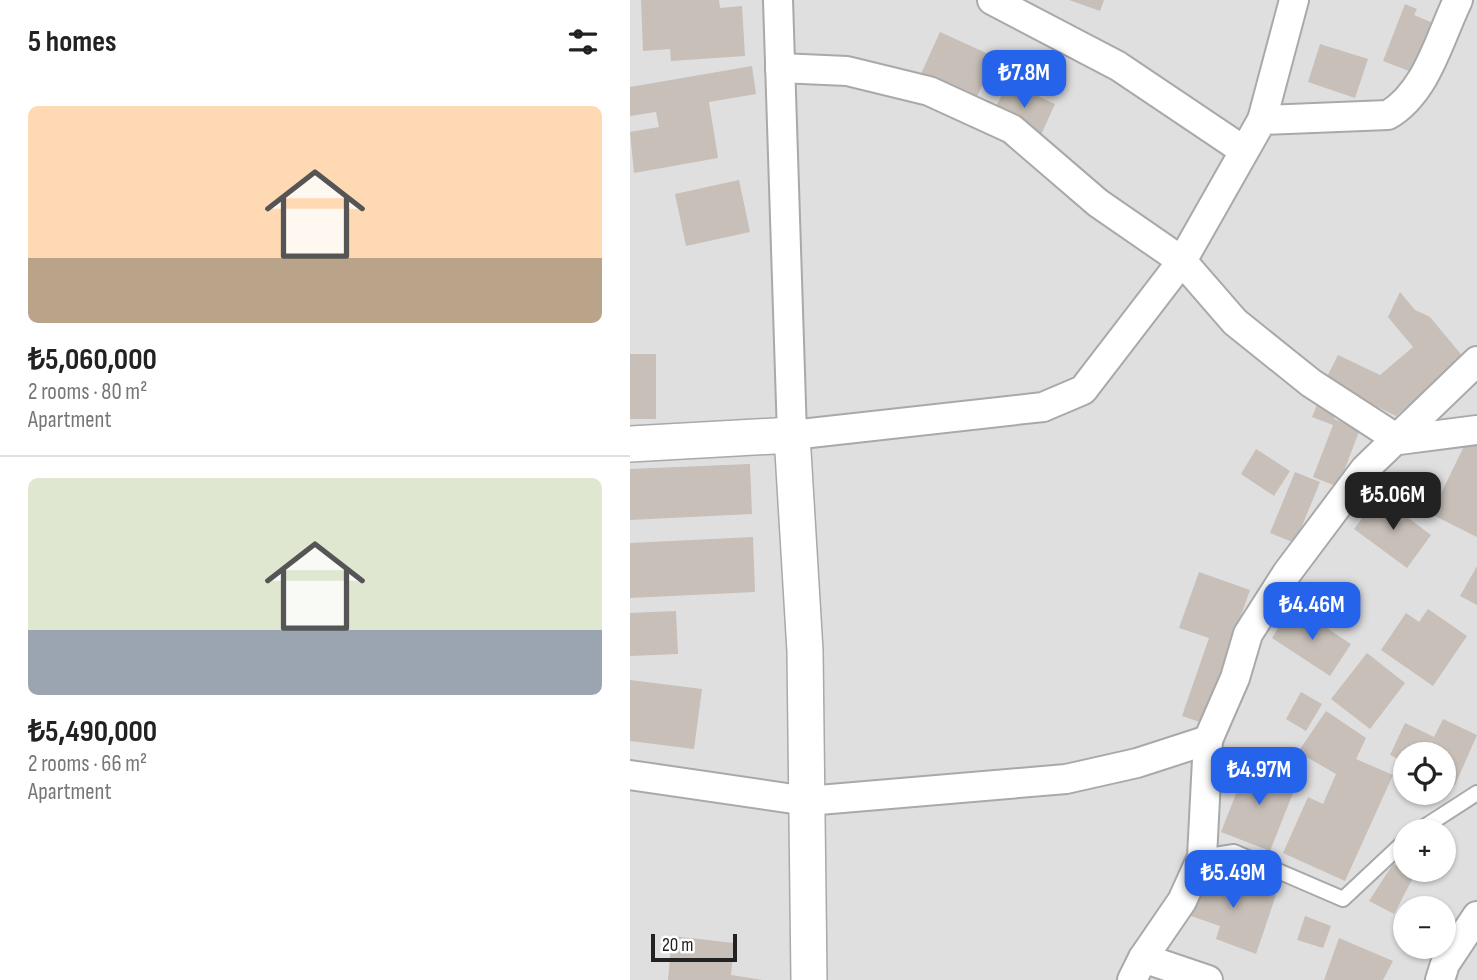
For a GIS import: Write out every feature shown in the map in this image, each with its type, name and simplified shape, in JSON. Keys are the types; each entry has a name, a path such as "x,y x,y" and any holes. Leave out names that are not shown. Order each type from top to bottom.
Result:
{"street":[{"path":"778,0 792,435 805,651 809,980"},
{"path":"992,0 1118,66 1243,150"},
{"path":"630,443 792,435 1043,407 1083,390 1182,261 1262,120 1294,0"},
{"path":"1262,120 1388,115 1403,106 1416,93 1458,0"},
{"path":"780,68 847,71 929,91 1012,130 1098,203 1182,261 1234,322 1311,383 1399,440 1477,430"},
{"path":"1208,980 1137,969 1182,901 1202,857 1208,740 1235,678 1248,634 1287,573 1365,469 1399,440 1477,361"},
{"path":"630,775 807,801 1066,779 1137,763 1208,740"},
{"path":"1440,980 1445,964 1477,916"}],"lane":[{"path":"1437,819 1477,793"},
{"path":"1202,857 1234,852 1343,900 1393,852"}],"shaded area":[{"path":"630,0 1477,0 1477,980 630,980"}],"building":[{"path":"641,0 719,0 720,8 742,6 745,56 671,61 670,49 643,51"},
{"path":"1069,0 1104,0 1100,11"},
{"path":"1405,4 1417,9 1414,15 1438,25 1414,73 1383,61"},
{"path":"940,32 995,57 975,101 920,76"},
{"path":"1320,44 1368,59 1355,98 1308,82"},
{"path":"752,66 756,94 709,102 718,158 634,173 630,132 659,127 656,112 630,116 630,87"},
{"path":"1008,82 1055,104 1040,137 992,115"},
{"path":"739,180 750,232 686,246 675,194"},
{"path":"1400,292 1415,310 1430,317 1464,358 1396,416 1325,381 1338,355 1380,375 1413,347 1388,317"},
{"path":"630,354 656,354 656,419 630,419"},
{"path":"1319,400 1338,407 1334,419 1360,429 1338,487 1313,477 1333,425 1312,417"},
{"path":"1467,440 1477,445 1477,537 1431,514"},
{"path":"1256,449 1290,471 1274,496 1241,474"},
{"path":"750,464 752,514 630,520 630,469"},
{"path":"1295,472 1320,482 1295,543 1270,533"},
{"path":"1379,496 1431,535 1407,568 1354,529"},
{"path":"753,537 755,592 630,598 630,543"},
{"path":"1477,566 1477,605 1460,596"},
{"path":"1199,572 1250,590 1203,723 1182,716 1209,638 1179,628"},
{"path":"1298,609 1351,644 1330,676 1272,638 1285,617 1291,620"},
{"path":"1428,609 1467,636 1433,686 1381,650 1406,613 1419,622"},
{"path":"676,611 678,654 630,656 630,613"},
{"path":"1367,653 1405,683 1370,729 1331,699"},
{"path":"630,680 702,689 694,749 630,741"},
{"path":"1301,692 1322,704 1306,731 1286,719"},
{"path":"1326,711 1366,738 1356,759 1393,775 1345,881 1283,853 1308,797 1323,804 1336,774 1298,752"},
{"path":"1443,719 1477,735 1456,783 1456,742 1396,742 1405,723 1434,737"},
{"path":"1248,763 1297,783 1270,851 1221,832"},
{"path":"1393,864 1393,882 1411,882 1403,896 1393,896 1393,913 1369,901"},
{"path":"1211,869 1276,895 1256,954 1216,939 1220,926 1185,914"},
{"path":"1305,916 1331,926 1323,948 1297,940"},
{"path":"672,936 734,943 731,975 763,980 668,980"},
{"path":"1339,938 1393,961 1383,980 1324,980"}]}
